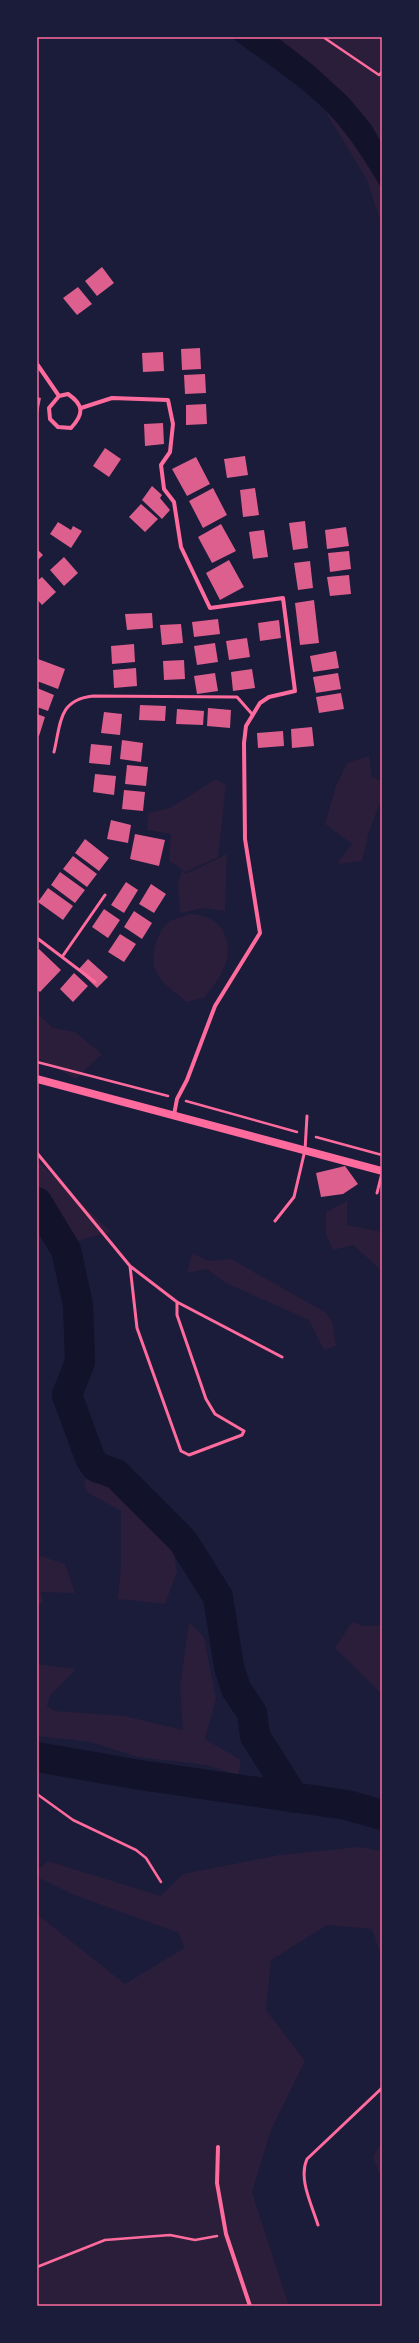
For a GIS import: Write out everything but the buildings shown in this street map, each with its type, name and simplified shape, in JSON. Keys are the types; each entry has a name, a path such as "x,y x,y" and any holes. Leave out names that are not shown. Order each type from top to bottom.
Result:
{"main road":[{"path":"37,1080 174,1115 382,1172"}],"street":[{"path":"37,364 59,396"},
{"path":"68,394 76,400 81,408 80,419 71,428 58,427 50,419 50,408 59,396 68,394"},
{"path":"81,408 112,398 168,400 173,424 170,452 161,465 164,489 174,502 181,547 210,608 283,598 294,691 269,697 260,703 246,726 244,743 245,839 260,933 215,1006 187,1080 177,1098 174,1115"},
{"path":"218,2148 216,2182 226,2234 250,2306"}],"lane":[{"path":"54,752 67,706 78,698 237,697 252,714"},
{"path":"62,957 105,895"},
{"path":"37,938 95,982"},
{"path":"276,1221 294,1197 305,1150 307,1116"},
{"path":"37,1153 130,1266 177,1302 282,1357"},
{"path":"377,1193 382,1172"},
{"path":"130,1266 137,1328 182,1452 189,1455 242,1434 244,1431 214,1414 206,1399 177,1315 177,1302"},
{"path":"318,2224 302,2168 306,2159 382,2088"}],"path":[{"path":"323,37 381,76 382,72"},
{"path":"37,1062 177,1098 382,1155"},
{"path":"37,1794 73,1820 136,1850 146,1858 161,1882"},
{"path":"37,2267 105,2240 170,2235 195,2240 226,2234"}],"shaded area":[{"path":"231,37 277,37 313,65 349,98 372,126 382,144 382,189 351,141 329,114 294,83"},
{"path":"252,37 382,37 382,226 367,180 316,96"},
{"path":"369,756 372,777 382,781 382,806 379,805 369,832 362,861 337,864 352,844 325,824 336,786 347,763"},
{"path":"216,779 226,785 218,857 186,872 169,861 171,834 147,830 148,813 170,808"},
{"path":"227,854 225,911 204,908 180,913 178,883 182,870 186,874"},
{"path":"191,914 202,916 219,925 224,933 228,951 226,962 220,975 204,998 187,1002 169,987 157,974 153,957 158,938 164,927 179,917"},
{"path":"39,1015 53,1028 75,1032 102,1054 76,1079 37,1058 37,1016"},
{"path":"37,1160 111,1232 80,1240 56,1258 37,1218"},
{"path":"347,1201 347,1225 382,1232 381,1270 353,1245 333,1250 326,1234 326,1212"},
{"path":"192,1253 208,1261 231,1259 325,1312 332,1321 336,1346 324,1350 309,1320 226,1283 207,1269 187,1273"},
{"path":"89,1469 125,1487 121,1499 173,1546 177,1572 165,1604 118,1599 121,1566 121,1511 88,1493 84,1486"},
{"path":"41,1556 65,1564 75,1593 41,1592 43,1602 37,1606 37,1565"},
{"path":"189,1622 204,1637 216,1699 205,1739 241,1760 238,1775 206,1765 138,1757 90,1742 37,1736 37,1664 76,1669 50,1696 47,1706 55,1711 125,1716 183,1730 180,1687"},
{"path":"352,1622 364,1626 382,1625 382,1694 335,1648"},
{"path":"359,1847 382,1851 382,1958 372,1929 327,1925 271,1960 266,2010 305,2061 271,2130 252,2192 289,2306 37,2306 37,1914 125,1984 184,1948 179,1933 74,1895 37,1877 37,1870 48,1861 161,1896 183,1874 279,1855"},
{"path":"382,2141 382,2180 373,2157"}],"waterway":[{"path":"37,1202 66,1250 78,1305 80,1362 67,1395 90,1458 96,1467 116,1474 183,1541 218,1597 229,1667 236,1689 252,1713 255,1736 294,1798"},
{"path":"37,1757 140,1775 347,1805 382,1815"}]}
